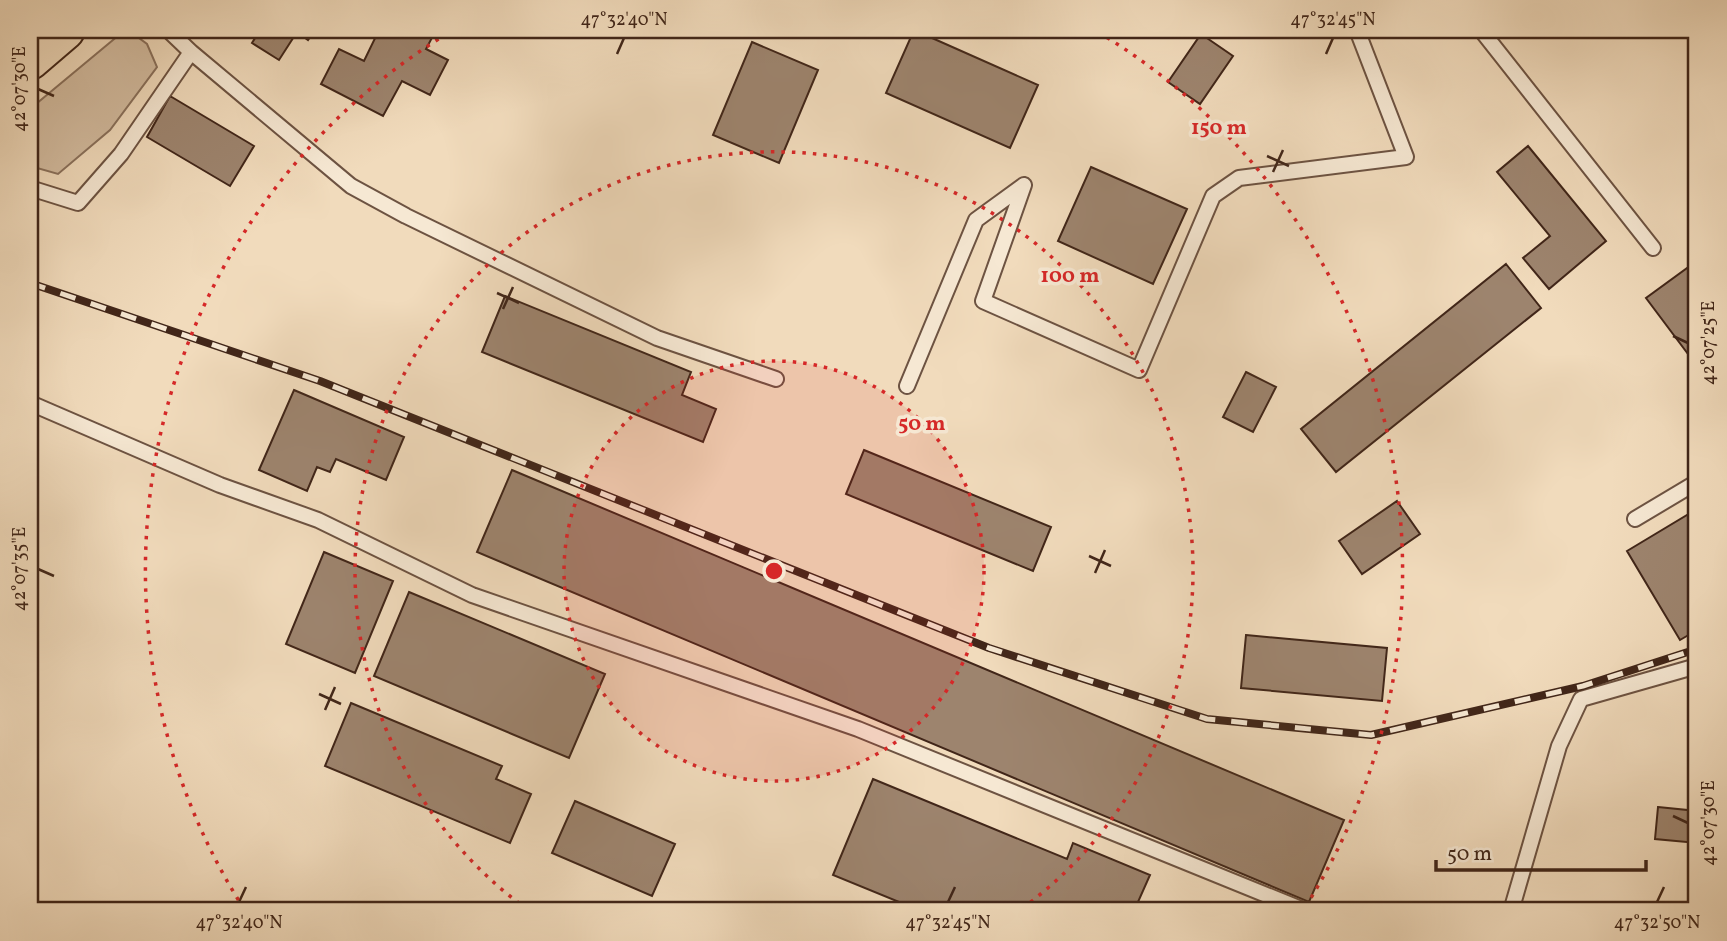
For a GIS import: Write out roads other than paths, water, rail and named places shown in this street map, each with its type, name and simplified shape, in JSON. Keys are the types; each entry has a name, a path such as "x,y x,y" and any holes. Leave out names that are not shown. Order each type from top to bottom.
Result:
{"main road":[{"path":"30,60 65,30"}],"lane":[{"path":"169,30 191,52 351,186 406,216 657,338 776,379"},
{"path":"907,386 975,220 1024,185 983,301 1139,370 1213,196 1240,178 1406,156 1357,30"},
{"path":"1481,30 1653,248"},
{"path":"30,188 78,203 121,154 191,52"},
{"path":"30,403 220,485 318,520 471,596 858,729 1306,911"},
{"path":"1634,519 1697,482"},
{"path":"1511,911 1559,746 1581,699 1697,666"}],"railway":[{"path":"30,283 320,381 989,648 1207,719 1371,735 1583,686 1697,649"}]}
